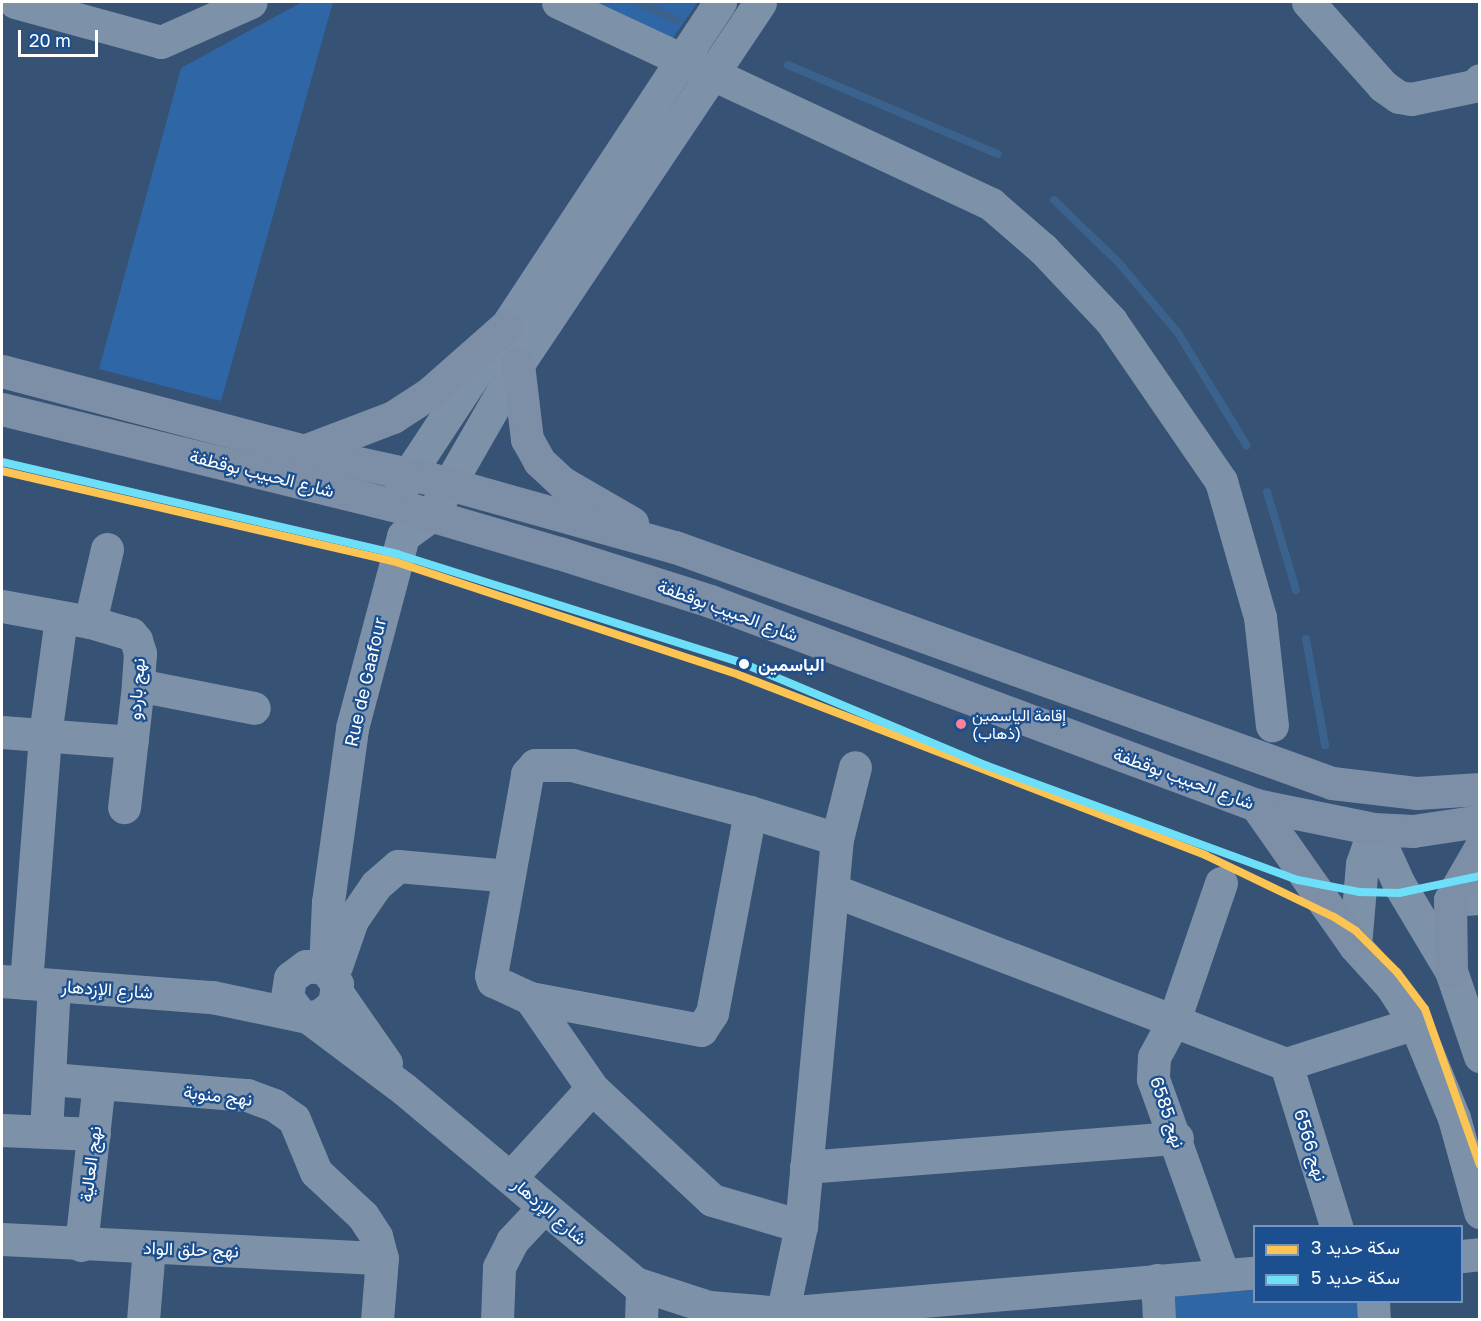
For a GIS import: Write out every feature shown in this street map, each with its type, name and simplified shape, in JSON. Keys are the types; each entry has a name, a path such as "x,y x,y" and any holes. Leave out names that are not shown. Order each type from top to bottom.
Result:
{"main road":[{"path":"304,451 393,417 430,393 506,326"},
{"path":"518,364 527,439 539,461 563,483 675,547"},
{"name":"شارع الحبيب بوقطفة","path":"2,371 304,451 447,484 675,547 1332,783 1417,793 1479,789"},
{"name":"شارع الحبيب بوقطفة","path":"2,409 399,521 431,516 710,602 933,688 1256,805 1374,829 1413,831 1479,821"},
{"path":"1332,783 1374,829 1417,793"},
{"path":"1256,805 1354,946"},
{"path":"1451,971 1465,899 1479,848"}],"street":[{"path":"15,2 161,42 251,2"},
{"path":"558,2 681,59 709,75 991,204 1043,249 1111,321 1221,481 1260,617 1272,725"},
{"name":"Rue de Gaafour","path":"304,1015 287,998 316,977 352,728 408,475 720,2"},
{"path":"431,516 447,484 518,364 709,75 760,2"},
{"path":"1308,2 1383,86 1399,97 1411,99 1478,90"},
{"path":"46,1132 51,1079 27,983 45,735 76,620 107,549"},
{"name":"نهج باردو","path":"2,606 76,620 130,634 136,640 140,652 138,685 124,807"},
{"path":"138,685 254,708"},
{"path":"2,732 132,742"},
{"path":"750,812 712,1013 701,1030 530,998 496,986 491,975 527,774 543,762 572,765 750,812 837,839"},
{"path":"782,1316 801,1226 835,891 837,839 855,767"},
{"path":"1374,829 1362,864 1354,946 1392,987 1415,1023 1454,1118 1479,1212"},
{"path":"1374,829 1400,884 1451,971 1479,1056"},
{"path":"212,997 316,977 376,885 398,866 509,876"},
{"name":"نهج 6585","path":"1221,883 1174,1020 1154,1057 1153,1079 1177,1138 1239,1274"},
{"path":"835,891 1286,1064 1415,1023"},
{"path":"212,997 304,1015 328,1011 316,977"},
{"path":"316,977 404,1089"},
{"name":"شارع الإزدهار","path":"27,983 212,997"},
{"path":"530,998 592,1088 712,1200 801,1226"},
{"path":"304,1015 404,1089"},
{"name":"نهج 6566","path":"1286,1064 1335,1225"},
{"name":"نهج منوبة","path":"51,1079 246,1095 274,1105 294,1119 320,1177 363,1216 376,1236 381,1258 377,1320"},
{"name":"نهج العالية","path":"81,1245 99,1083"},
{"path":"511,1177 592,1088"},
{"name":"شارع الإزدهار","path":"404,1089 511,1177 543,1208 642,1286 704,1313 782,1316 1031,1307 1157,1280 1239,1274"},
{"path":"2,1130 94,1134"},
{"path":"806,1167 1177,1138"},
{"path":"497,1320 499,1267 512,1240 543,1208"},
{"name":"نهج حلق الواد","path":"2,1239 81,1245 381,1258"},
{"path":"143,1320 149,1247"},
{"path":"1463,1257 1479,1254"},
{"path":"1157,1280 1159,1320"},
{"path":"641,1320 642,1286"},
{"path":"1373,1303 1374,1320"}],"shaded area":[{"path":"302,2 333,2 221,401 99,369 181,68"},
{"path":"594,2 698,2 672,39"},
{"path":"1253,1290 1253,1303 1377,1303 1378,1319 1170,1319 1167,1296"}],"waterway":[{"path":"637,2 677,20"},
{"path":"788,65 998,154"},
{"path":"1054,200 1119,263 1178,333 1247,446"},
{"path":"1267,492 1296,590"},
{"path":"1306,639 1325,745"}],"rail line":[{"name":"5","path":"2,462 397,554 742,663 985,765 1298,880 1359,892 1399,893 1480,876"},
{"name":"3","path":"2,471 393,561 739,675 1205,855 1334,917 1356,931 1397,972 1425,1009 1480,1165"}],"place":[{"name":"الياسمين","path":"744,664"},
{"name":"إقامة الياسمين (ذهاب)","path":"961,724"}]}
